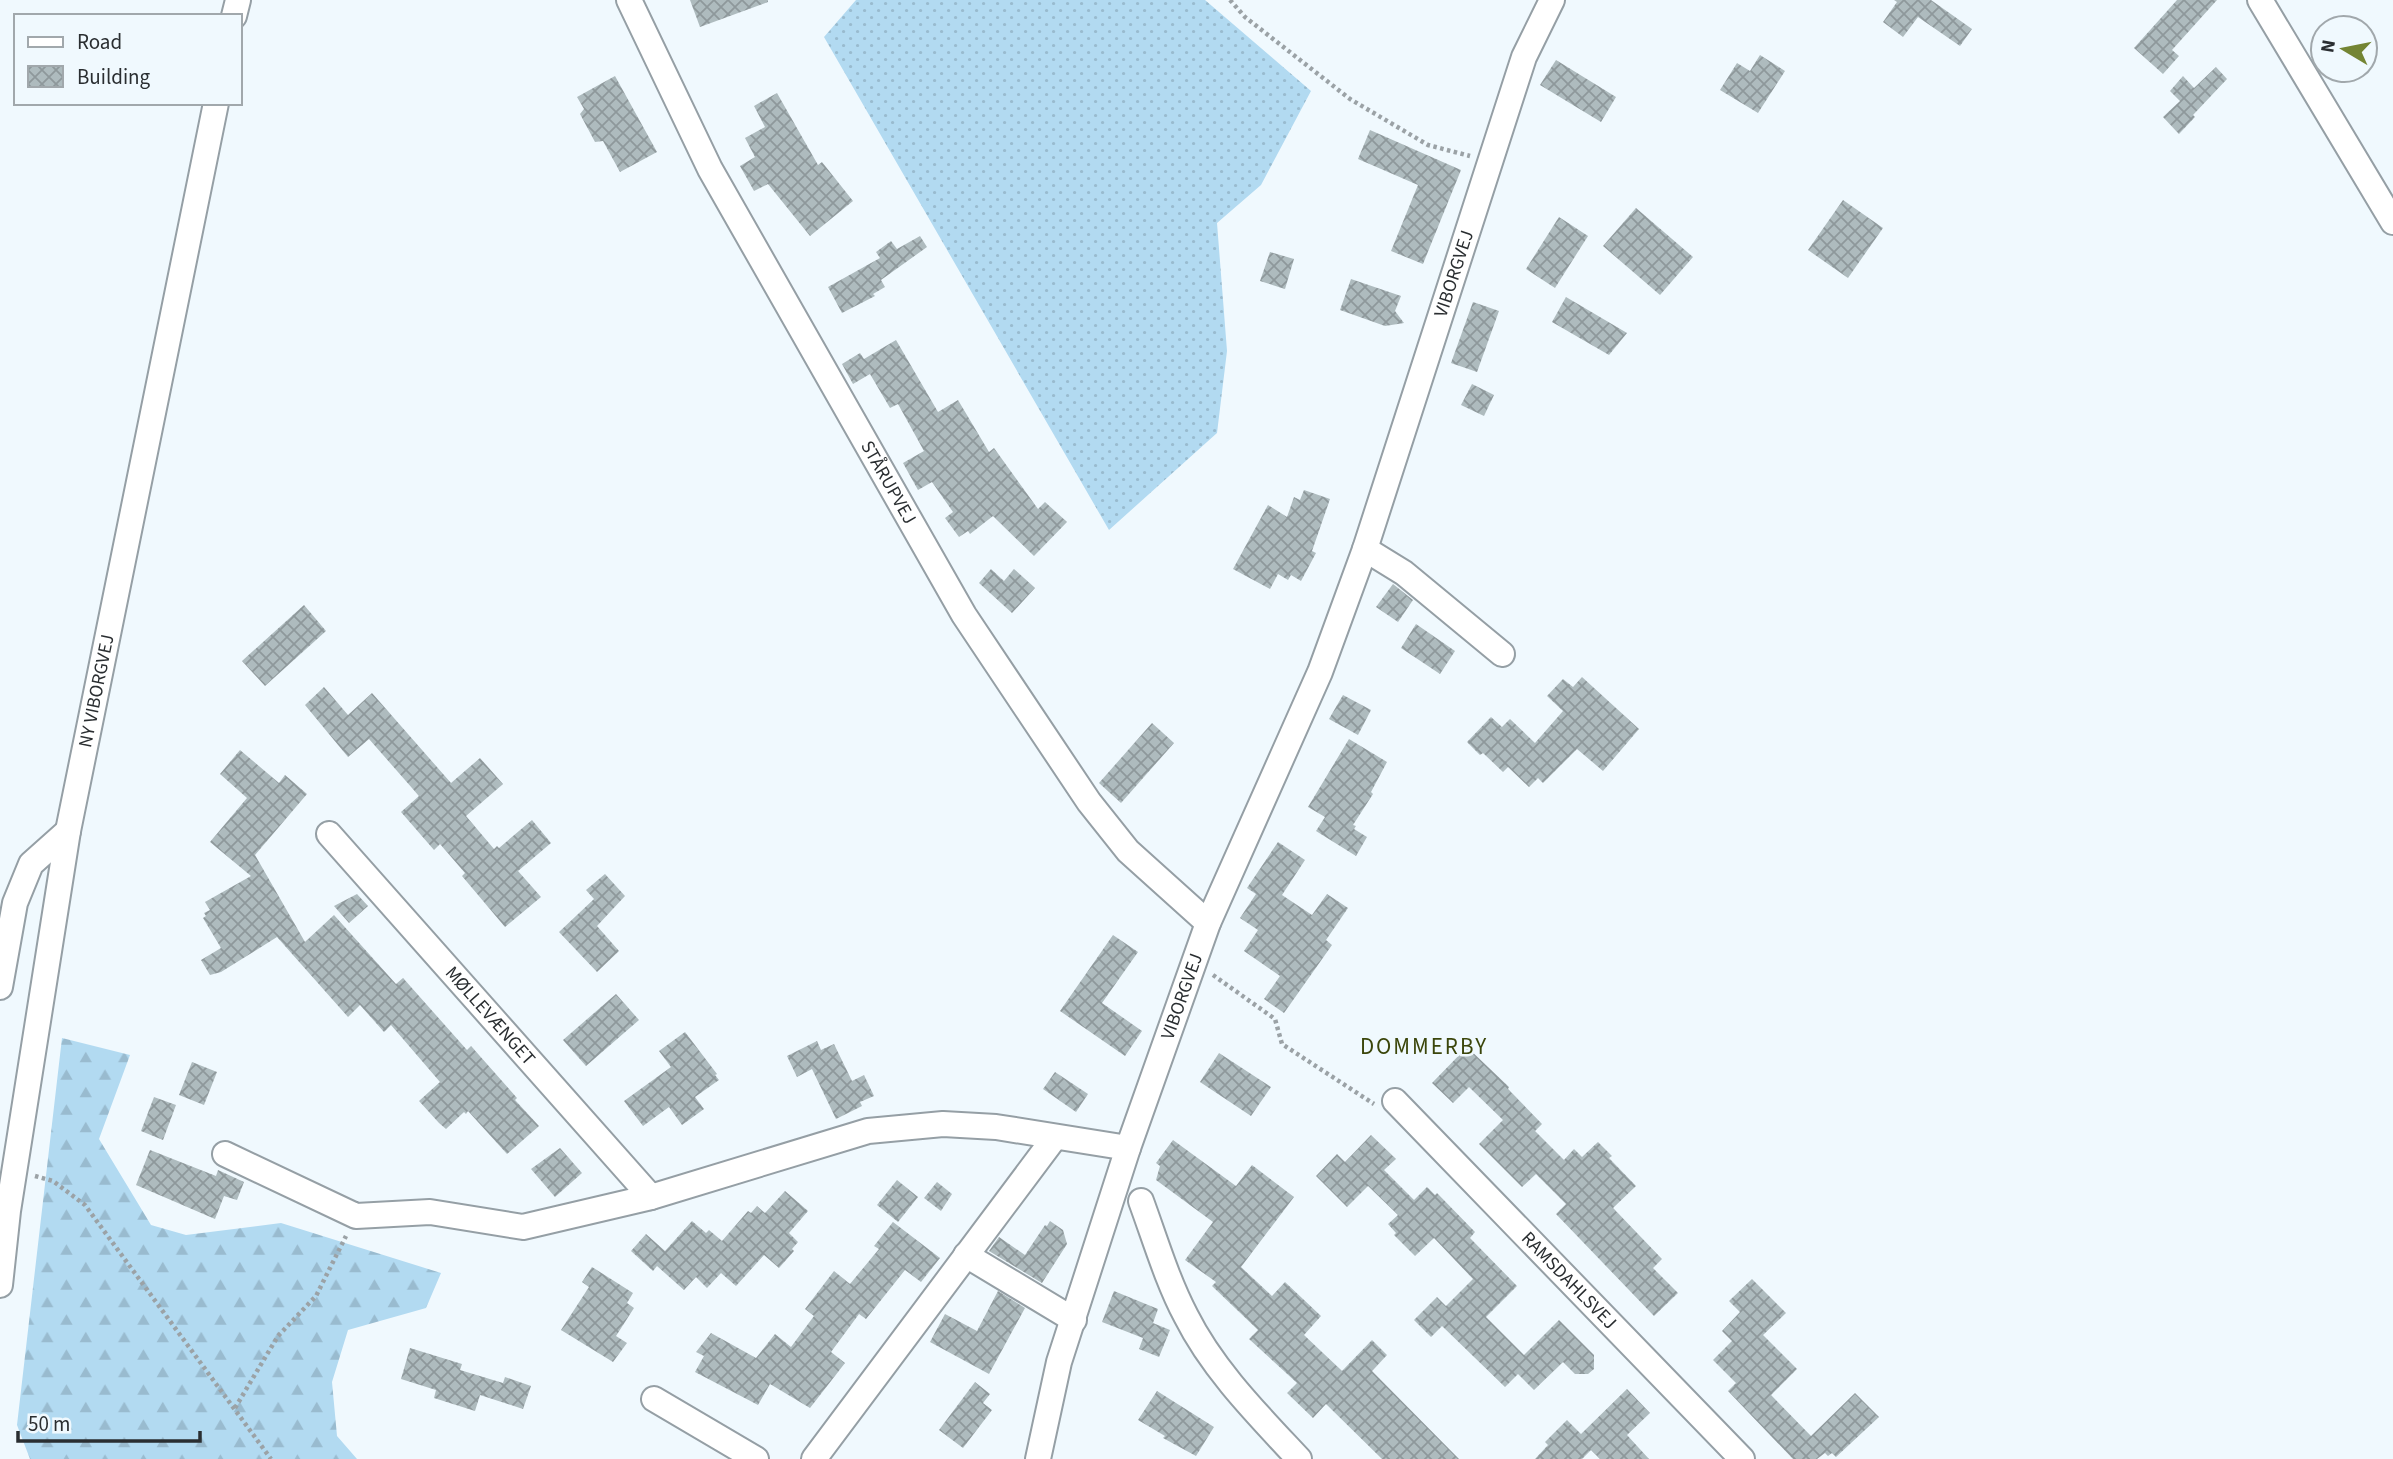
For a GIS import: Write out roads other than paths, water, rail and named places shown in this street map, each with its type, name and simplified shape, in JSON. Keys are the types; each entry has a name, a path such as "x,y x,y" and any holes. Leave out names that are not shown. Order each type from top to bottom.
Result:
{"street":[{"name":"STÅRUPVEJ","path":"629,0 710,169 964,615 1089,802 1121,842 1208,923"},
{"name":"VIBORGVEJ","path":"1038,1459 1059,1362 1128,1149 1208,923 1320,672 1365,549 1524,57 1552,0"},
{"path":"2260,0 2393,222"},
{"name":"NY VIBORGVEJ","path":"0,1284 4,1205 14,1171 68,831 216,105"},
{"path":"1365,549 1404,573 1502,654"},
{"path":"0,987 15,903 31,864 68,831"},
{"name":"MØLLEVÆNGET","path":"330,834 651,1197"},
{"name":"RAMSDAHLSVEJ","path":"1395,1101 1742,1459"},
{"path":"225,1154 356,1216 430,1212 523,1227 651,1197 868,1130 943,1124 996,1127 1128,1149"},
{"path":"814,1459 1055,1137"},
{"path":"1141,1201 1186,1318 1218,1365 1258,1415 1299,1459"},
{"path":"966,1255 1074,1320"},
{"path":"654,1399 756,1459"}],"district":[{"name":"DOMMERBY","path":"1424,1046"}]}
